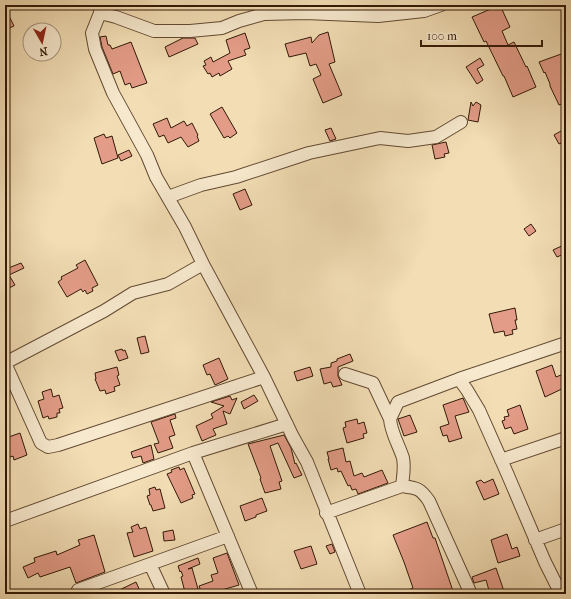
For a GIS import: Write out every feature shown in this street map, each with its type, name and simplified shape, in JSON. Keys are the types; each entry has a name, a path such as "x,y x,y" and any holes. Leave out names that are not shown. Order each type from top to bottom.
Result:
{"street":[{"path":"366,15 378,5"},
{"path":"360,594 326,513 307,462 185,227 156,176 147,155 112,93 95,49 92,33 100,9 116,17 154,31 190,31 222,28 264,14 404,14 424,11 441,5"},
{"path":"168,197 316,152 380,138 408,142 436,137 461,122"},
{"path":"203,264 168,284 133,293 5,363 41,443 48,447 58,445 264,377"},
{"path":"390,419 398,402 459,379 566,343"},
{"path":"345,374 374,383 390,419 390,426 403,459 404,474 402,486"},
{"path":"459,379 479,410 502,460 535,540 561,594"},
{"path":"5,521 193,452 287,424"},
{"path":"502,460 566,438"},
{"path":"193,452 252,594"},
{"path":"326,513 402,486 417,488 423,492 429,501 471,594"},
{"path":"535,540 566,529"},
{"path":"78,590 228,536"},
{"path":"150,564 164,594"}],"building":[{"path":"500,5 510,27 502,31 508,45 514,42 536,87 513,97 504,76 486,41 484,42 472,17"},
{"path":"5,8 14,26 5,30"},
{"path":"328,32 335,62 329,64 342,95 323,103 313,79 321,75 316,64 310,66 306,53 289,57 285,44 311,37 312,43 319,35"},
{"path":"245,33 250,48 244,50 246,55 228,61 232,69 220,76 219,73 212,77 210,73 208,74 203,66 206,65 204,61 211,57 213,62 230,53 226,40"},
{"path":"106,36 108,45 110,45 112,49 131,42 147,83 132,88 130,83 125,85 120,71 113,74 102,47 100,37"},
{"path":"183,38 195,38 198,44 169,57 165,47"},
{"path":"564,53 566,59 566,102 559,105 545,72 544,73 539,62"},
{"path":"480,58 484,65 477,69 483,80 477,84 466,67"},
{"path":"471,102 473,106 476,102 481,105 478,122 468,120"},
{"path":"222,107 237,133 230,138 228,136 224,138 210,114"},
{"path":"167,118 171,128 184,121 187,126 192,123 198,135 199,141 188,147 181,137 168,143 164,135 159,137 153,124"},
{"path":"331,128 336,139 330,141 325,130"},
{"path":"561,131 566,141 559,144 554,135"},
{"path":"104,134 106,138 112,136 118,158 102,164 94,138"},
{"path":"446,142 449,153 444,154 445,157 435,159 432,145"},
{"path":"129,150 132,156 121,161 118,155"},
{"path":"245,189 252,205 240,210 233,194"},
{"path":"531,224 536,231 529,236 524,229"},
{"path":"566,244 566,253 557,257 553,250"},
{"path":"85,260 98,285 92,288 93,291 87,294 85,290 83,292 81,289 67,297 58,282 62,279 61,277 78,268 76,265"},
{"path":"21,263 24,268 9,275 15,285 5,290 5,267 6,269"},
{"path":"515,308 517,329 512,330 513,334 505,336 504,331 494,333 489,314"},
{"path":"145,336 149,352 141,354 137,338"},
{"path":"122,349 123,351 125,350 128,358 119,361 115,351"},
{"path":"350,354 353,361 338,367 338,376 342,385 333,387 331,382 324,384 320,369 331,367 331,363"},
{"path":"219,358 228,379 215,385 210,374 207,375 203,365"},
{"path":"552,365 556,377 566,373 566,387 545,397 536,371"},
{"path":"117,367 119,375 117,376 120,385 114,387 115,391 106,394 105,390 100,391 95,379 95,373"},
{"path":"310,367 313,376 297,381 294,372"},
{"path":"51,389 53,397 59,395 63,408 59,409 60,413 57,413 57,417 49,419 48,416 43,418 38,401 44,399 42,392"},
{"path":"254,395 258,401 244,409 241,402"},
{"path":"230,396 232,400 237,398 230,414 223,411 227,424 213,429 216,435 202,441 196,426 213,418 211,414 224,406 211,402"},
{"path":"463,398 469,412 455,416 462,438 449,442 447,435 443,436 440,427 449,424 443,405"},
{"path":"520,405 528,429 514,434 511,427 505,429 502,421 505,420 504,417 509,416 507,410"},
{"path":"175,414 176,418 170,420 175,435 169,437 173,448 158,453 154,444 159,443 151,422"},
{"path":"410,415 417,432 404,436 398,419"},
{"path":"357,419 358,424 364,422 367,433 363,434 364,438 347,443 343,428 346,427 345,422"},
{"path":"20,433 27,455 14,460 13,456 5,459 5,445 8,444 6,438"},
{"path":"284,435 291,448 295,464 296,463 302,475 294,478 278,443 270,446 282,481 279,482 281,489 265,493 248,444"},
{"path":"151,445 154,459 143,463 141,456 133,458 131,452"},
{"path":"343,448 346,462 350,461 354,476 362,473 364,477 382,470 388,483 358,494 356,489 352,490 350,485 348,486 341,471 338,472 337,468 331,470 328,459 327,452"},
{"path":"179,467 180,470 184,468 195,494 192,495 193,498 181,503 167,474 172,472 171,470"},
{"path":"493,479 499,494 484,500 476,482 481,480 484,483"},
{"path":"155,487 156,490 160,489 165,508 153,511 147,496 150,495 149,489"},
{"path":"262,498 267,511 245,521 240,506"},
{"path":"427,522 433,538 435,538 454,594 399,594 413,588 393,535"},
{"path":"138,524 140,529 146,527 153,551 134,557 127,533 133,532 131,527"},
{"path":"173,530 175,540 164,541 163,532"},
{"path":"507,534 512,549 517,547 520,556 498,563 491,540"},
{"path":"94,535 105,572 76,583 70,567 40,577 38,573 28,578 23,567 35,562 34,558 56,551 57,555 80,545 78,540"},
{"path":"332,544 335,552 330,554 326,546"},
{"path":"311,546 317,564 301,569 294,551"},
{"path":"227,553 239,585 215,592 216,594 202,594 199,586 213,581 211,575 218,573 213,558"},
{"path":"198,558 200,564 188,569 192,568 198,589 185,592 181,577 183,576 178,566"},
{"path":"496,568 505,594 490,594 486,580 474,583 472,577"},
{"path":"136,582 140,591 134,594 111,594"}]}
